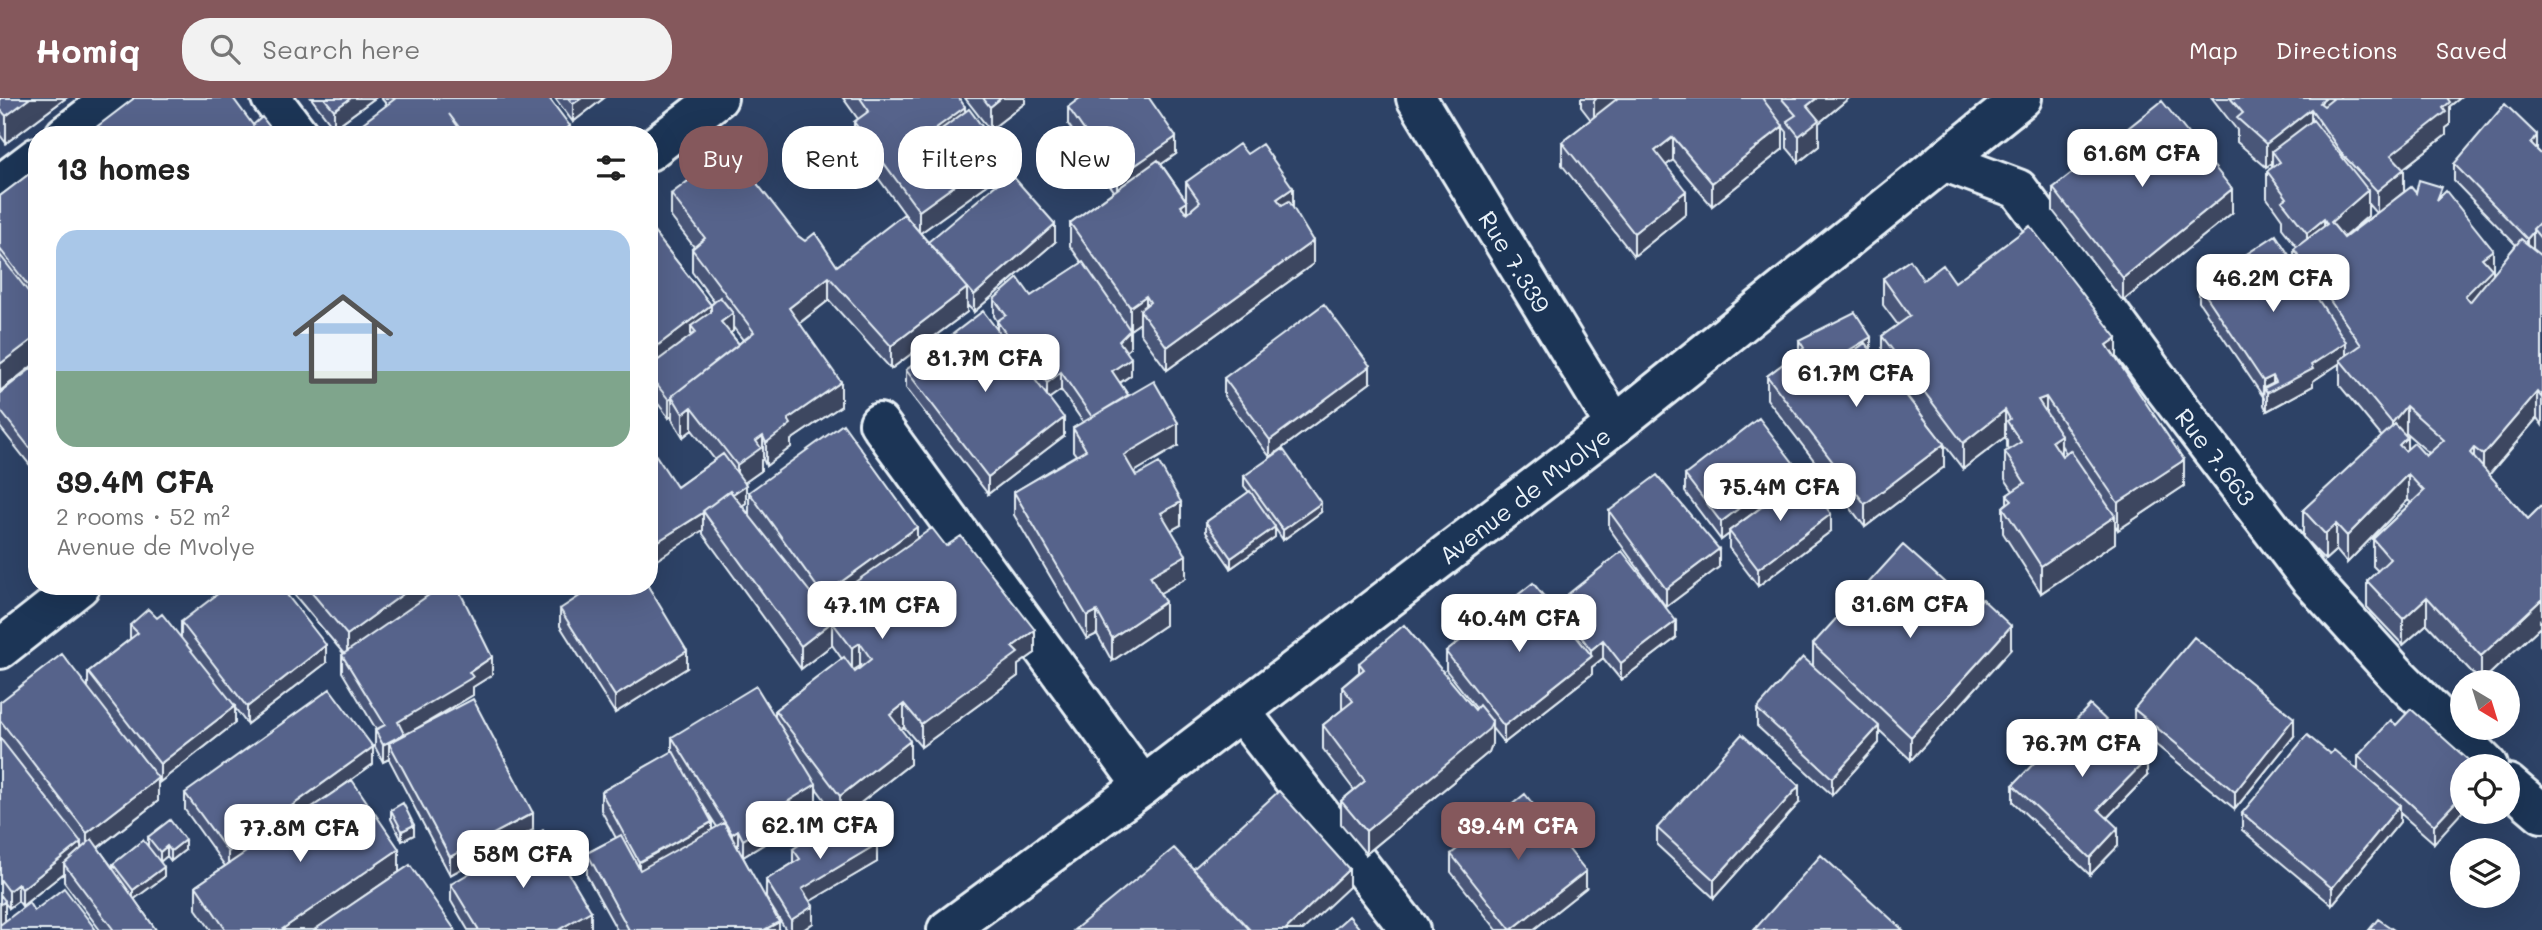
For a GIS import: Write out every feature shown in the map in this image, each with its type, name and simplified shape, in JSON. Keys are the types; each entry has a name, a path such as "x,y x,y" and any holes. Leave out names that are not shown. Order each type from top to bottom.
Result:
{"street":[{"path":"77,126 113,98"},
{"path":"271,98 292,126"},
{"path":"658,144 718,98"},
{"name":"Rue 7.339","path":"1416,98 1615,425"},
{"name":"Avenue de Mvolye","path":"947,930 1241,712 1615,425 2022,98"},
{"name":"Rue 7.663","path":"1943,161 2018,189 2309,578 2396,674 2476,754"},
{"path":"0,186 28,164"},
{"path":"879,423 1143,786"},
{"path":"0,649 69,595"},
{"path":"1241,712 1410,930"},
{"path":"2520,794 2542,813"}],"building":[{"path":"0,98 30,98 6,116 0,109"},
{"path":"233,98 253,125 262,117 269,126 98,126 133,99"},
{"path":"324,98 351,98 334,110"},
{"path":"396,98 549,98 570,126 458,126 449,114 458,126 359,126"},
{"path":"568,98 582,98 573,104"},
{"path":"860,98 959,98 965,107 939,126 898,126 898,182 884,163 884,126 857,126 854,122 869,111"},
{"path":"983,98 1001,98 990,107"},
{"path":"1080,98 1149,98 1176,137 1135,165 1135,126 1081,126 1068,107"},
{"path":"1618,98 1762,98 1783,126 1712,183 1673,137 1655,151 1686,191 1634,233 1562,142"},
{"path":"1781,98 1817,98 1807,106 1819,120 1799,136 1787,121 1796,115"},
{"path":"2230,98 2326,98 2320,103 2324,106 2334,98 2447,98 2450,102 2443,108 2446,112 2391,155 2404,169 2377,191 2343,155 2311,109 2266,144 2237,118 2243,113"},
{"path":"2162,101 2232,189 2123,278 2053,188"},
{"path":"2505,104 2537,135 2531,144 2542,155 2542,220 2527,239 2454,164"},
{"path":"969,109 982,126 946,126"},
{"path":"2313,120 2368,190 2331,222 2344,238 2411,187 2416,193 2419,180 2442,187 2437,200 2446,191 2493,250 2482,258 2492,269 2465,296 2470,302 2521,239 2542,256 2542,398 2537,392 2483,455 2474,448 2470,453 2528,519 2542,505 2542,599 2481,656 2427,597 2403,619 2367,581 2390,559 2373,539 2424,491 2408,474 2347,536 2336,524 2325,534 2303,510 2395,424 2407,437 2399,445 2405,451 2414,443 2426,456 2444,440 2406,406 2392,423 2340,360 2361,345 2294,249 2327,224 2324,219 2307,233 2282,201 2287,198 2267,171 2280,162 2272,151"},
{"path":"1239,144 1247,154 1262,144 1293,188 1277,199 1282,205 1289,201 1313,241 1167,347 1140,310 1150,302 1146,296 1130,307 1070,223 1117,189 1135,189 1135,176 1158,160 1187,202 1181,206 1187,213 1200,202 1186,182"},
{"path":"28,175 28,285 0,249 0,196"},
{"path":"1022,187 1055,224 974,295 928,242 991,189 1022,189"},
{"path":"679,188 761,189 798,236 805,241 815,233 837,266 904,214 967,288 891,346 829,277 789,308 841,382 788,419 791,424 766,443 763,436 756,441 761,448 737,465 692,407 683,414 672,396 754,332 692,249 705,238 671,194"},
{"path":"903,189 950,189 919,211"},
{"path":"2542,220 2542,240 2533,229"},
{"path":"2030,226 2117,338 2107,345 2184,460 2118,503 2046,397 2038,400 2061,435 2052,441 2062,456 2070,450 2115,516 2041,566 2003,507 2012,500 2007,495 2025,483 2005,452 2021,442 2007,421 2010,419 2005,410 1963,443 1882,336 1910,316 1883,278 1910,260 1923,280 1943,265 1955,282"},
{"path":"2276,235 2346,342 2311,365 2313,369 2267,393 2264,388 2276,382 2273,376 2263,381 2199,285"},
{"path":"658,237 711,305 658,345"},
{"path":"0,255 28,291 28,343 0,364"},
{"path":"1083,262 1130,330 1119,341 1131,358 1112,371 1128,395 1092,417 1061,372 1047,383 1023,348 1018,351 997,321 1006,315 994,299 1018,278 1031,296"},
{"path":"720,297 733,313 721,322 739,344 669,400 658,386 658,360 696,332 691,326 711,312 711,305"},
{"path":"1324,304 1370,366 1270,440 1224,378"},
{"path":"983,311 1064,418 988,477 906,370"},
{"path":"1855,312 1871,337 1798,381 1801,390 1865,343 1944,444 1865,504 1767,376 1804,348 1799,340"},
{"path":"28,371 28,446 0,410 0,393"},
{"path":"1154,381 1178,423 1124,455 1136,476 1159,463 1181,502 1161,513 1186,555 1150,576 1165,602 1112,638 1097,611 1087,616 1014,492 1086,450 1073,428"},
{"path":"1759,418 1795,465 1721,522 1685,475"},
{"path":"843,424 917,527 823,595 749,492"},
{"path":"1283,449 1321,503 1283,530 1244,476"},
{"path":"723,454 746,485 733,494 730,491 704,512 658,541 658,458 677,487"},
{"path":"1657,475 1719,549 1666,589 1609,511"},
{"path":"1804,476 1831,514 1758,569 1729,531"},
{"path":"730,491 821,606 932,528 946,546 961,536 1035,630 1012,647 1018,653 921,724 904,704 890,715 910,741 840,796 775,710 844,657 855,672 871,659 860,643 852,648 832,622 801,646 703,511"},
{"path":"1250,491 1275,527 1231,558 1206,522"},
{"path":"1903,545 1974,609 1982,599 2011,626 1911,737 1813,644"},
{"path":"1622,551 1676,621 1621,663 1603,640 1591,650 1557,603"},
{"path":"1533,583 1592,656 1504,726 1446,652"},
{"path":"216,595 287,595 326,645 247,707 181,622"},
{"path":"314,595 402,595 347,635"},
{"path":"429,595 461,595 492,657 469,672 473,677 398,722 404,734 383,745 375,730 385,725 342,655"},
{"path":"581,595 653,595 687,651 615,696 560,609"},
{"path":"148,609 157,618 162,614 235,706 160,764 88,672 138,633 130,625"},
{"path":"1404,625 1475,710 1479,705 1492,721 1489,729 1366,831 1341,801 1365,781 1323,725 1353,701 1342,687 1364,669 1359,663"},
{"path":"2194,637 2294,718 2235,792 2134,709"},
{"path":"62,654 158,778 87,833 0,720 0,702"},
{"path":"1803,657 1879,726 1832,778 1757,709"},
{"path":"756,686 816,784 782,805 787,813 743,840 738,830 732,834 672,737"},
{"path":"330,689 373,747 228,852 185,793"},
{"path":"473,699 533,813 450,857 389,743"},
{"path":"2090,705 2147,759 2098,809 2118,828 2090,858 2013,785"},
{"path":"2411,709 2462,754 2450,754 2450,808 2434,825 2358,756 2391,720 2396,725"},
{"path":"1742,734 1799,786 1714,880 1657,828"},
{"path":"2307,735 2330,754 2334,750 2400,805 2332,888 2242,813"},
{"path":"0,738 81,842 22,889 18,884 9,891 0,879"},
{"path":"673,751 712,822 639,862 601,792"},
{"path":"352,780 399,849 281,930 226,930 196,886"},
{"path":"1279,791 1349,869 1285,930 1250,930 1193,869"},
{"path":"1525,794 1586,871 1511,930 1451,854"},
{"path":"403,803 414,825 402,831 391,810"},
{"path":"854,809 877,844 802,889 813,906 791,920 766,880 800,859 793,849"},
{"path":"170,820 185,840 171,851 167,846 160,852 148,837"},
{"path":"724,823 779,922 764,930 629,930 587,853 621,835 640,870"},
{"path":"543,830 591,911 558,930 479,930 451,884"},
{"path":"92,839 156,930 113,930 64,864"},
{"path":"143,840 164,867 133,890 113,864"},
{"path":"1174,848 1250,930 1074,930"},
{"path":"1821,855 1903,930 1754,930"},
{"path":"410,865 455,930 314,930"},
{"path":"64,888 96,930 0,930 0,925 29,903 34,911"},
{"path":"1349,916 1361,930 1333,930"},
{"path":"2378,919 2394,930 2369,930"}]}
